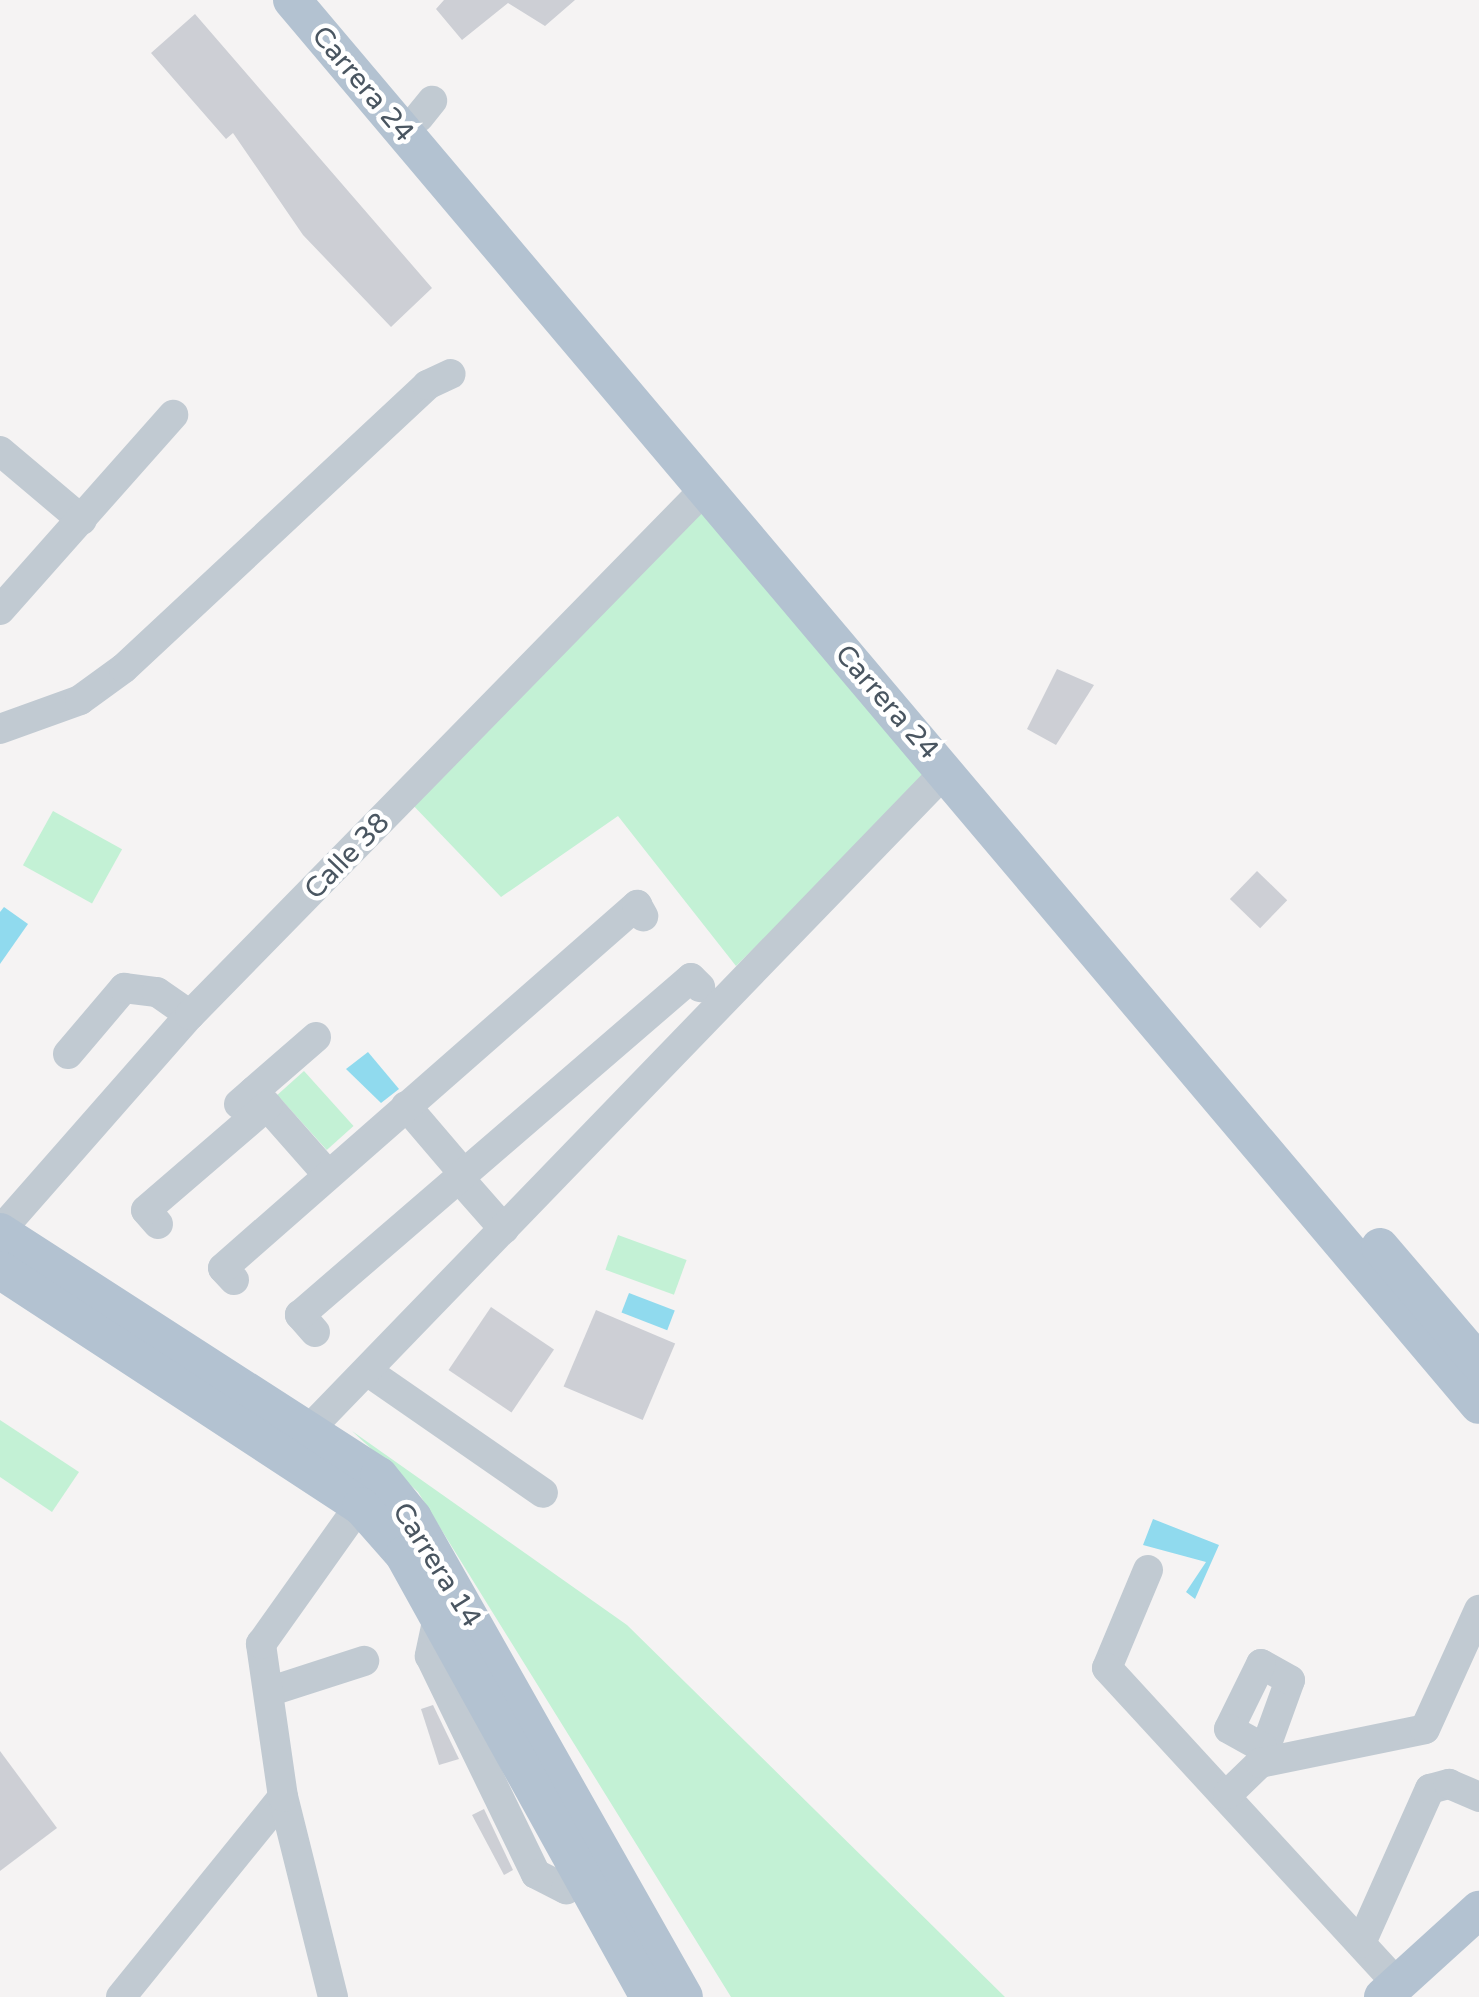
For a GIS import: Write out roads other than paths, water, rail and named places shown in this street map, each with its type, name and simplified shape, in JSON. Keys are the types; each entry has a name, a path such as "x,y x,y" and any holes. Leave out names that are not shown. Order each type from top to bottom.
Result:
{"main road":[{"name":"Carrera 24","path":"292,0 418,117 704,490 954,762 1479,1364"},
{"name":"Carrera 24","path":"318,0 954,762 1479,1405"},
{"name":"Carrera 14","path":"0,1231 56,1288 413,1518 600,1874 649,1997"},
{"name":"Carrera 14","path":"0,1270 56,1288"},
{"name":"Carrera 14","path":"370,1491 511,1748 684,1997"},
{"path":"1402,1994 1473,1923"}],"street":[{"path":"0,729 80,700 124,668 427,385 450,374"},
{"path":"0,610 172,415"},
{"path":"0,451 82,520"},
{"name":"Calle 38","path":"0,1231 190,1015 704,490"},
{"path":"297,1441 954,762"},
{"path":"234,1280 223,1268 637,905 644,916"},
{"path":"315,1332 300,1315 691,978 700,987"},
{"path":"68,1054 124,988 157,992 190,1015"},
{"path":"158,1224 146,1210 316,1036"},
{"path":"252,1101 328,1175"},
{"path":"406,1106 509,1224"},
{"path":"367,1371 542,1493"},
{"path":"322,1991 283,1797 271,1692 260,1644 370,1491"},
{"path":"1148,1570 1107,1668 1228,1794 1402,1994"},
{"path":"1228,1794 1261,1755 1425,1730 1479,1610"},
{"path":"438,1617 430,1656 476,1765 536,1874 550,1886 600,1874"},
{"path":"271,1692 364,1661"},
{"path":"476,1765 511,1748"},
{"path":"1361,1943 1430,1790 1448,1784 1479,1798"},
{"path":"121,1997 283,1797"}],"water":[{"path":"4,907 28,924 0,964 0,912"},
{"path":"368,1052 399,1089 381,1103 346,1069"},
{"path":"629,1293 675,1311 667,1330 621,1313"},
{"path":"1153,1519 1219,1545 1195,1599 1186,1592 1206,1562 1143,1545"}]}
